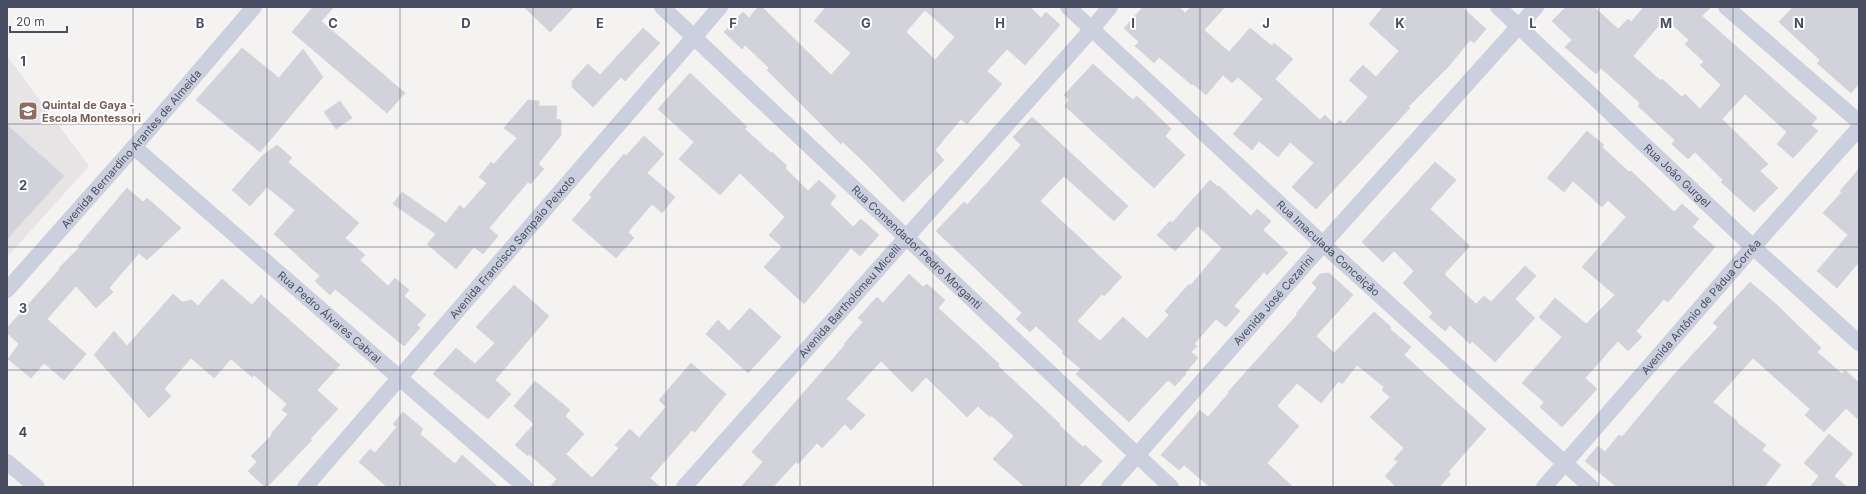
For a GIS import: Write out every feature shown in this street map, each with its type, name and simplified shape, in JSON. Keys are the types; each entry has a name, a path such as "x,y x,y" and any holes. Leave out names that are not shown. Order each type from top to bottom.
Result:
{"street":[{"name":"Avenida Bernardino Arantes de Almeida","path":"7,290 134,147 254,7"},
{"name":"Rua Comendador Pedro Morganti","path":"662,7 1171,487"},
{"name":"Avenida Francisco Sampaio Peixoto","path":"306,487 720,7"},
{"name":"Rua Imaculada Conceição","path":"1068,7 1323,244 1591,487"},
{"name":"Avenida Bartholomeu Micelli","path":"684,487 1110,7"},
{"name":"Rua João Gurgel","path":"1498,7 1753,247 1859,343"},
{"name":"Avenida José Cezarini","path":"1109,487 1323,244 1536,7"},
{"path":"1726,7 1859,122"},
{"name":"Avenida Antônio de Pádua Corrêa","path":"1544,487 1859,128"},
{"name":"Rua Pedro Álvares Cabral","path":"134,147 525,487"},
{"path":"7,462 37,487"}],"shaded area":[{"name":"Quintal de Gaya - Escola Montessori","path":"7,56 89,166 7,257"}],"building":[{"path":"313,7 334,7 321,21 405,93 387,113 292,32"},
{"path":"524,7 574,7 550,32"},
{"path":"758,7 762,7 831,75 851,53 814,21 826,7 1030,7 1041,18 1046,12 1060,25 1025,65 1007,49 987,71 1002,84 967,124 961,119 935,150 944,160 903,202 843,142 841,144 767,70 769,68 745,45 742,49 724,32 743,12 749,18","holes":["925,10 955,37 935,60 906,32"]},
{"path":"1143,7 1179,7 1185,13 1191,7 1225,7 1204,30 1229,52 1250,28 1272,46 1274,43 1293,59 1275,79 1320,120 1325,115 1335,125 1340,120 1344,124 1368,97 1349,80 1363,65 1376,77 1399,51 1369,24 1383,7 1462,7 1486,29 1474,43 1470,40 1449,66 1408,107 1410,108 1316,209 1292,187 1314,163 1290,142 1278,157 1259,141 1252,150 1233,134 1263,99 1238,77 1232,83 1223,75 1206,95 1159,57 1154,63 1135,46 1139,42 1124,28"},
{"path":"1566,7 1594,7 1618,29 1628,19 1631,22 1644,7 1711,7 1702,16 1817,118 1811,125 1818,131 1793,158 1777,144 1787,132 1745,94 1722,119 1768,164 1760,171 1778,188 1754,212 1721,182 1723,180 1695,152 1688,159 1672,144 1675,140 1638,106 1640,103 1601,68 1596,74 1565,47 1572,40 1552,21","holes":["1665,18 1689,40 1685,44 1704,62 1700,65 1721,85 1700,109 1685,94 1682,97 1662,79 1661,81 1633,56"]},
{"path":"1793,7 1859,7 1859,83 1851,93 1817,63 1820,60 1779,22"},
{"path":"643,28 660,43 625,81 621,77 593,107 572,87 572,81 588,64 600,75"},
{"path":"242,48 279,78 303,49 323,77 260,152 196,100"},
{"path":"1093,64 1133,100 1137,96 1171,129 1165,136 1185,155 1154,188 1065,106 1069,100 1064,95"},
{"path":"690,73 747,127 745,129 787,166 785,168 808,191 819,180 836,196 830,204 853,227 861,219 879,235 860,256 851,248 804,304 764,267 782,247 769,235 785,217 740,173 720,195 679,159 694,142 658,109"},
{"path":"528,100 539,101 539,106 557,106 556,119 561,120 561,135 538,164 544,169 530,184 528,182 489,228 498,236 483,254 474,247 456,269 427,244 436,234 393,204 402,192 446,223 460,205 464,209 487,183 479,177 491,162 494,164 517,138 504,128"},
{"path":"340,101 352,118 336,129 324,112"},
{"path":"1032,117 1128,206 1114,221 1064,176 1040,201 1122,277 1104,296 1102,294 1077,321 1100,341 1123,317 1147,339 1169,315 1165,311 1189,284 1190,286 1222,248 1198,226 1175,251 1157,235 1170,221 1172,223 1210,180 1218,187 1219,186 1251,216 1257,209 1271,221 1263,230 1288,253 1267,275 1264,272 1234,306 1240,311 1226,327 1216,319 1194,344 1197,346 1191,352 1198,358 1175,386 1168,380 1129,422 1076,374 1081,369 1062,353 1063,351 1036,326 1030,332 1016,319 1022,313 936,231 964,202 967,205 1021,145 1013,137"},
{"path":"7,125 64,176 7,239"},
{"path":"1587,131 1604,145 1602,147 1629,172 1631,171 1674,212 1682,204 1699,219 1692,227 1715,247 1668,302 1664,299 1636,331 1642,337 1628,351 1618,341 1585,378 1597,389 1562,427 1540,407 1544,402 1522,383 1562,337 1539,317 1555,298 1586,324 1615,295 1582,267 1626,217 1608,200 1602,207 1573,181 1564,192 1547,178"},
{"path":"644,136 664,154 647,173 675,197 662,213 652,204 628,232 634,238 616,258 572,220 592,197 589,195 624,154 626,156"},
{"path":"277,145 292,158 288,162 359,223 345,238 365,255 360,260 388,286 395,278 409,290 404,296 426,315 417,325 420,328 404,346 335,289 330,295 315,281 320,276 274,234 295,210 267,187 250,206 232,190 262,156"},
{"path":"1435,162 1456,180 1430,209 1470,246 1445,273 1445,275 1476,304 1484,296 1491,302 1525,266 1536,276 1515,299 1535,318 1495,362 1472,341 1470,344 1450,325 1445,331 1429,317 1433,313 1403,283 1414,271 1394,251 1383,262 1362,242"},
{"path":"1859,169 1859,262 1837,288 1817,271 1848,235 1823,213 1842,192 1840,191"},
{"path":"127,188 143,202 147,198 181,228 147,260 139,253 109,288 113,292 96,308 76,286 47,319 86,354 64,380 44,363 31,378 8,359 19,344 7,333 7,328 60,269 59,268 80,247 78,246"},
{"path":"1329,273 1353,295 1316,336 1334,353 1374,312 1391,327 1390,329 1411,347 1404,355 1486,429 1448,472 1451,474 1439,487 1396,487 1385,476 1398,462 1394,459 1404,448 1370,417 1390,397 1382,390 1384,387 1357,365 1342,384 1339,381 1321,403 1297,383 1277,406 1299,426 1267,463 1293,487 1210,487 1184,465 1179,470 1161,455 1200,410 1208,417 1229,393 1228,392 1297,315 1296,314 1317,288 1312,283 1320,274"},
{"path":"909,274 923,287 927,284 945,300 938,308 999,364 998,366 1060,424 1059,425 1083,447 1085,445 1102,461 1078,487 1025,487 993,459 1014,436 991,415 990,417 978,406 967,417 926,377 912,392 881,361 846,399 865,415 851,430 845,424 822,448 817,443 798,464 796,462 773,487 741,487 763,462 752,452 845,345 844,344 863,322 858,318 877,297 883,303"},
{"path":"222,279 252,305 261,295 340,365 317,390 338,409 310,439 312,440 267,487 265,487 248,471 257,462 251,456 272,435 271,434 288,414 282,410 287,404 254,375 252,377 231,359 214,378 191,358 164,389 171,396 149,418 94,355 114,331 127,346 173,294 182,302 192,300 198,306"},
{"path":"1750,282 1777,305 1821,348 1817,352 1842,374 1845,370 1859,383 1859,420 1846,408 1824,432 1805,415 1810,409 1753,358 1713,402 1766,445 1762,450 1781,465 1764,487 1617,487 1585,461 1598,446 1605,452 1619,435 1622,437 1672,377 1718,327 1713,323"},
{"path":"514,285 549,316 495,380 511,394 488,419 433,374 456,348 475,364 495,343 476,327"},
{"path":"750,308 781,337 748,373 706,334 718,320 729,331"},
{"path":"691,363 726,394 695,432 692,430 650,478 660,487 550,487 557,479 529,454 528,456 515,445 534,424 514,406 535,381 570,410 565,416 584,434 566,454 592,478 619,448 615,445 630,429 639,438 666,407 659,400"},
{"path":"403,412 423,429 420,434 455,464 462,455 498,487 387,487 359,462 370,449 375,453 397,427 393,424"},
{"path":"1829,434 1853,454 1834,476 1847,487 1810,487 1819,476 1804,463"}],"place":[{"name":"Quintal de Gaya - Escola Montessori","path":"28,111"}]}
